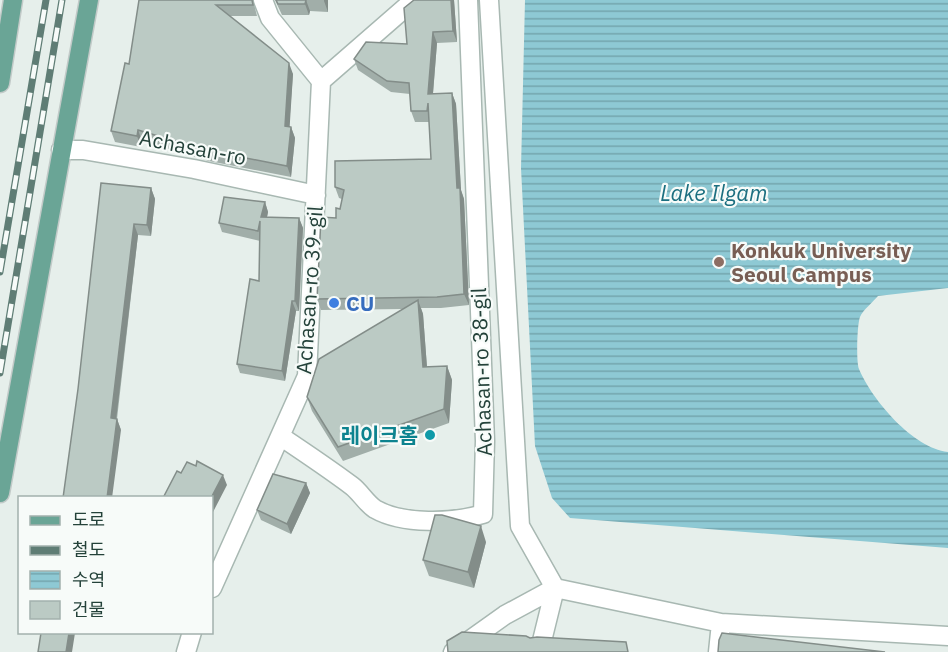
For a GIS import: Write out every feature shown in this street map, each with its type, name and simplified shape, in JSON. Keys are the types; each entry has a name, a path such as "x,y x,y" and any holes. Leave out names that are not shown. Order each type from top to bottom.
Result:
{"main road":[{"path":"0,84 2,53 14,0"},
{"path":"0,493 88,0"}],"street":[{"path":"263,0 270,18 321,81 414,0"},
{"name":"Achasan-ro 38-gil","path":"280,436 321,462 355,488 374,508 404,519 464,519 483,514 485,441 468,0"},
{"path":"489,0 520,526 555,588 540,649"},
{"name":"Achasan-ro 39-gil","path":"213,586 307,376 321,81"},
{"name":"Achasan-ro","path":"61,150 83,150 194,169 316,195"},
{"path":"453,652 505,615 555,588 721,623 948,636"},
{"path":"718,652 721,623"},
{"path":"186,652 192,634"}],"water":[{"name":"Lake Ilgam","path":"525,0 948,0 948,288 878,296 860,317 857,352 859,369 865,381 895,421 921,442 948,452 948,548 570,518 552,498 535,446 521,168"}],"building":[{"path":"139,0 252,0 253,5 216,5 289,63 285,126 291,127 287,166 205,150 138,130 137,136 111,131 125,63 129,64"},
{"path":"276,0 306,0 305,4 278,4"},
{"path":"414,0 451,0 453,31 433,32 428,94 452,93 457,188 460,188 464,294 437,297 317,299 321,217 336,218 336,208 340,209 344,190 335,187 335,161 431,159 428,103 427,111 411,111 409,83 387,81 354,59 366,42 407,44 404,8"},
{"path":"101,183 151,188 147,225 134,224 111,418 117,419 107,496 63,496 78,389"},
{"path":"224,197 265,202 261,217 299,218 295,301 292,301 282,371 237,364 250,279 259,281 260,221 258,231 219,223"},
{"path":"418,300 423,367 447,366 444,409 338,447 307,397 319,359"},
{"path":"197,461 223,475 212,496 164,496 177,471 181,473 187,462 196,466"},
{"path":"273,474 306,483 287,524 257,510"},
{"path":"435,515 481,526 468,572 423,560"},
{"path":"462,632 530,638 626,642 628,652 448,652 447,641"},
{"path":"722,633 885,652 718,652"},
{"path":"41,634 69,634 66,652 38,652"}],"railway":[{"path":"0,272 46,0"},
{"path":"0,373 62,0"}],"place":[{"name":"Konkuk University Seoul Campus","path":"719,262"},
{"name":"CU","path":"334,303"},
{"name":"레이크홈","path":"430,435"}]}
